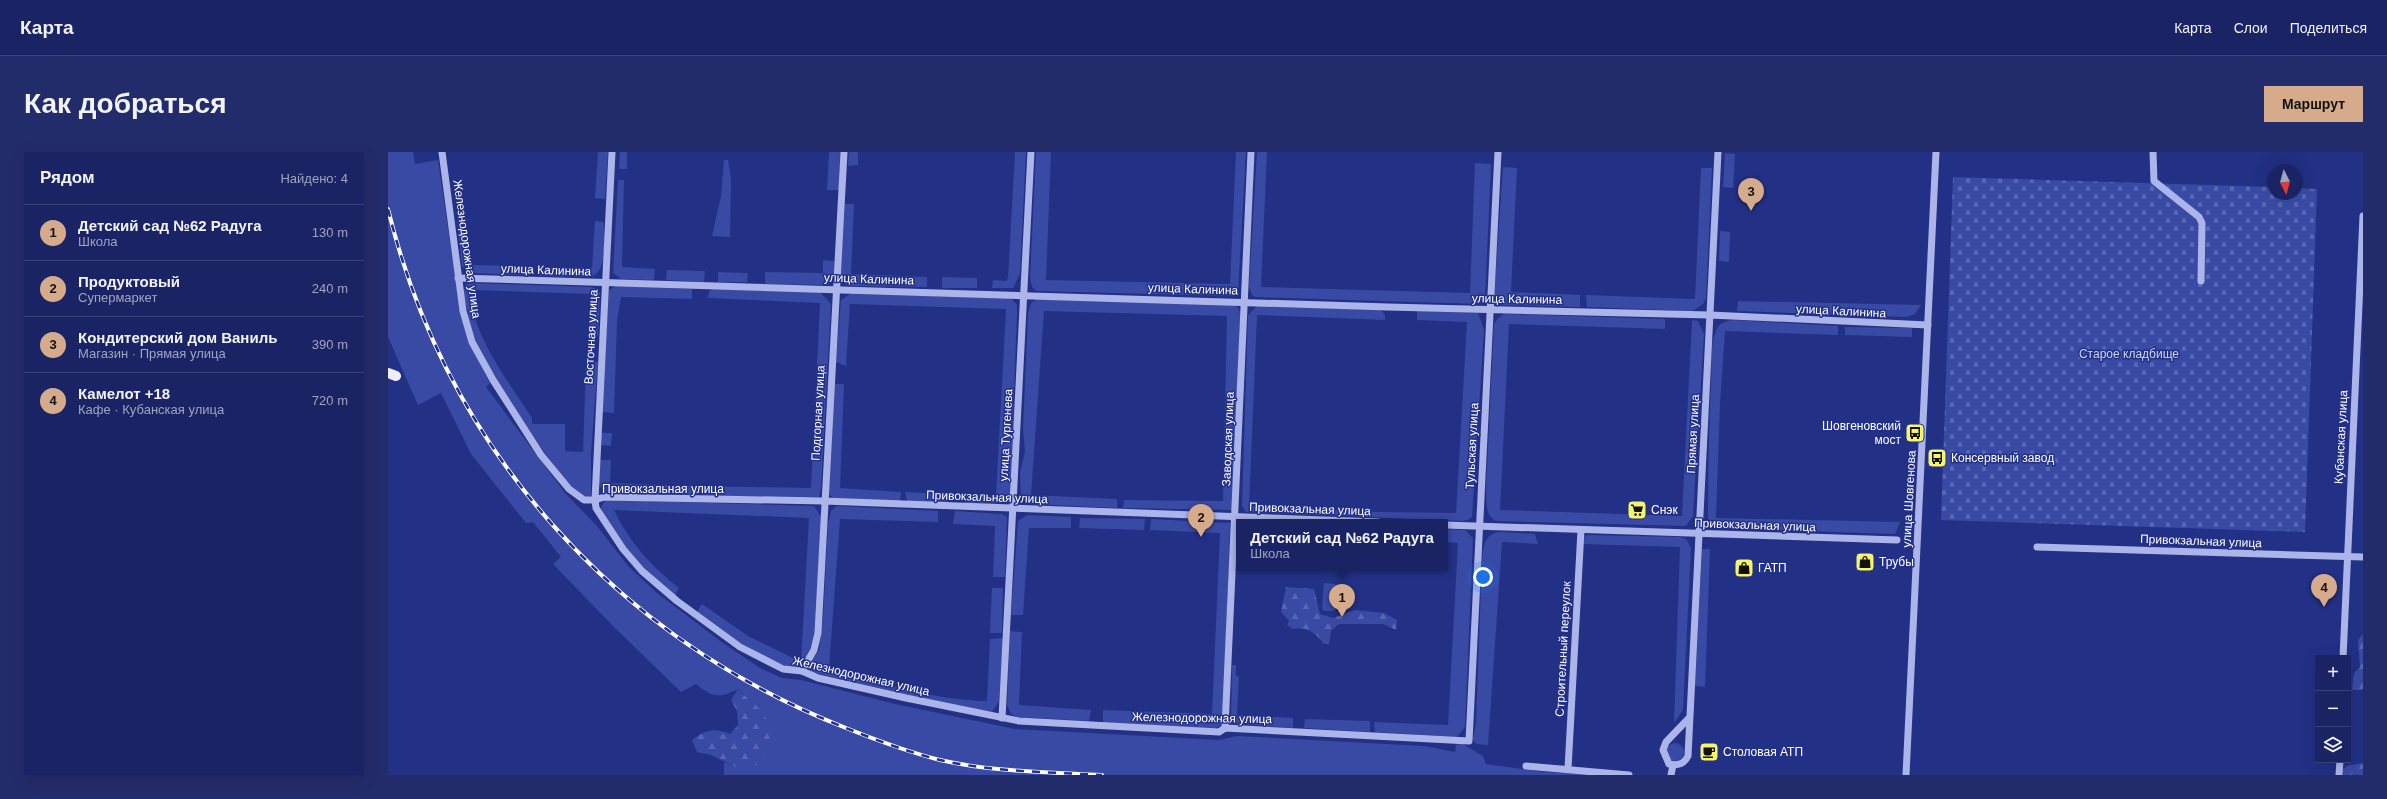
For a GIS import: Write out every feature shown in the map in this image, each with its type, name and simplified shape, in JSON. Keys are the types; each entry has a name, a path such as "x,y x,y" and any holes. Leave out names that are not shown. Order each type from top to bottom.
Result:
{"street":[{"name":"Железнодорожная улица","path":"442,152 463,311 472,342 493,380 541,455 569,489 584,500 595,500 596,508 623,549 642,571 677,601 740,647 783,669 802,671 818,678 846,685 1019,721 1219,732 1225,728 1469,741"},
{"name":"Восточная улица","path":"595,500 612,152"},
{"name":"Подгорная улица","path":"802,671 814,650 818,632 844,152"},
{"name":"улица Тургенева","path":"1002,718 1014,509 1031,152"},
{"name":"Заводская улица","path":"1225,728 1236,517 1250,152"},
{"name":"Тульская улица","path":"1469,741 1498,152"},
{"name":"Прямая улица","path":"1674,766 1686,761 1688,756 1718,152"},
{"name":"улица Шовгенова","path":"1906,775 1936,152"},
{"path":"2153,152 2154,181 2199,217 2202,223 2202,281"},
{"name":"Кубанская улица","path":"2343,655 2347,557 2360,335 2363,216"},
{"name":"улица Калинина","path":"458,278 1710,315 1928,325"},
{"name":"Привокзальная улица","path":"595,500 604,497 824,501 1293,519"},
{"name":"Привокзальная улица","path":"1448,524 1897,540"},
{"name":"Строительный переулок","path":"1568,769 1581,530"},
{"name":"Привокзальная улица","path":"2038,547 2363,557"},
{"path":"1671,775 1674,766 1668,764 1663,750 1666,742 1689,718"},
{"path":"2339,775 2340,763"},
{"path":"1526,766 1629,775"}],"green space":[{"path":"388,152 413,152 415,164 438,160 461,317 472,348 490,383 486,387 565,493 596,525 629,567 657,593 723,643 760,668 782,678 801,680 895,704 1015,729 1219,740 1237,736 1424,746 1455,752 1456,745 1461,743 1483,756 1486,764 1544,772 1599,775 724,775 724,762 738,768 763,713 738,689 726,694 716,695 707,692 696,684 681,692 613,626 553,564 561,557 533,522 526,523 471,454 441,393 418,405 388,337"},
{"path":"598,152 608,152 605,199 595,198"},
{"path":"620,152 627,152 627,169 619,169"},
{"path":"829,152 840,152 839,190 827,190"},
{"path":"849,152 858,152 858,165 848,166"},
{"path":"1015,152 1026,152 1020,274 1013,288 992,288 993,280 1006,281 1008,278"},
{"path":"1036,152 1051,152 1046,280 1230,284 1236,152 1246,152 1238,293 1231,296 1037,291 1032,287 1030,278"},
{"path":"1257,152 1267,152 1261,287 1470,293 1475,163 1491,164 1485,299 1480,304 1255,297 1252,295 1249,286"},
{"path":"1725,153 1735,154 1733,188 1723,187"},
{"path":"724,160 728,160 731,178 730,237 712,236 721,196"},
{"path":"1503,167 1517,168 1511,292 1580,295 1580,307 1503,305 1496,303 1494,298"},
{"path":"1701,168 1712,168 1706,299 1703,304 1693,311 1587,307 1586,295 1695,299"},
{"name":"Старое кладбище","path":"1953,177 2267,187 2267,200 2303,200 2303,188 2317,189 2305,532 1941,520"},
{"path":"618,180 624,180 622,267 655,269 654,279 621,279 613,273"},
{"path":"845,204 854,204 851,274 927,277 927,287 851,286 843,283 840,276"},
{"path":"457,216 462,216 468,265 525,266 524,275 471,273 462,266"},
{"path":"595,221 604,222 603,261 597,273 591,277 540,276 540,267 592,268"},
{"path":"1720,231 1730,232 1729,262 1719,261"},
{"path":"823,260 835,261 834,277 828,285 765,284 765,272 823,273"},
{"path":"667,270 705,271 704,282 666,280"},
{"path":"718,272 748,273 747,282 718,282"},
{"path":"942,277 977,278 977,288 942,288"},
{"path":"475,283 591,287 597,289 600,293 598,336 590,336 590,294 475,290 474,301 471,303 475,319 488,349 532,418 532,424 565,424 565,451 583,452 586,362 598,362 591,453 591,496 585,498 566,483 511,405 475,344 463,292 466,284"},
{"path":"616,286 692,289 692,299 621,297 617,321 614,413 601,412 609,290"},
{"path":"712,289 803,291 821,293 831,304 821,488 819,497 703,496 701,486 811,488 820,303 708,298 709,292"},
{"path":"850,294 1011,298 1017,305 1010,497 1007,503 965,504 966,495 996,496 1006,309 850,304 846,366 836,362 841,300"},
{"path":"1037,299 1234,304 1237,307 1240,317 1234,502 1232,510 1123,508 1124,500 1223,501 1227,316 1044,311 1031,495 1117,499 1117,508 1030,504 1021,499 1020,472 1025,452 1023,429 1028,313 1031,303"},
{"path":"1738,301 1921,305 1915,314 1906,317 1737,311"},
{"path":"1257,306 1381,310 1385,315 1385,320 1257,315 1249,506 1378,512 1456,513 1467,322 1417,320 1417,311 1478,313 1484,330 1472,517 1463,521 1448,520 1448,519 1246,512 1242,506 1248,315"},
{"path":"1504,314 1665,319 1665,329 1509,324 1500,510 1682,516 1692,320 1698,321 1704,334 1693,516 1686,526 1496,521 1492,518 1487,507 1486,488 1494,324 1498,318"},
{"path":"1733,320 1838,326 1838,335 1725,331 1720,404 1716,518 1900,522 1895,534 1715,528 1708,518 1712,348 1714,336 1719,326 1725,322"},
{"path":"1845,327 1912,328 1912,337 1845,335"},
{"path":"834,384 844,384 840,488 901,492 900,501 834,498 828,494"},
{"path":"601,433 612,433 611,446 600,445"},
{"path":"599,460 611,460 610,483 696,486 696,495 608,493 599,483"},
{"path":"905,492 949,494 948,503 907,502"},
{"path":"608,500 814,506 822,518 815,637 805,661 799,666 790,667 777,663 747,647 697,612 702,604 748,636 801,662 809,518 614,510 627,533 642,553 659,571 679,588 675,596 632,555 612,530 601,507 604,502"},
{"path":"837,506 938,511 938,522 840,519 829,668 836,672 929,695 987,701 990,639 1003,638 999,701 993,711 986,713 811,672 810,664 819,650 823,618 828,524 831,511"},
{"path":"955,511 1002,514 1007,517 1005,577 993,577 995,526 953,524"},
{"path":"1027,515 1071,517 1071,528 1029,528 1023,615 1011,615 1018,521"},
{"path":"1080,518 1145,519 1144,530 1079,528"},
{"path":"1151,519 1230,523 1223,720 1221,725 1214,729 1105,724 1103,722 1103,710 1212,714 1220,533 1150,530"},
{"path":"1448,529 1465,530 1473,538 1465,727 1457,737 1375,732 1374,722 1448,725 1458,543 1448,542"},
{"path":"1502,532 1535,534 1538,544 1502,542 1488,745 1476,744 1473,739 1476,723 1482,559 1486,540 1492,534"},
{"path":"1587,535 1680,537 1686,539 1691,548 1683,710 1674,723 1680,547 1582,544"},
{"path":"1702,549 1710,549 1705,687 1695,686"},
{"path":"1324,583 1335,584 1337,586 1336,608 1334,611 1324,611 1322,608"},
{"path":"1286,587 1314,589 1320,614 1333,618 1355,610 1384,613 1397,620 1396,630 1383,624 1339,624 1331,631 1329,644 1324,644 1311,632 1303,629 1293,629 1287,625 1289,621 1281,612"},
{"path":"992,588 1003,588 1002,633 990,633"},
{"path":"1010,631 1022,632 1019,705 1091,710 1089,721 1017,717 1011,714 1007,705"},
{"path":"2363,634 2363,690 2352,690 2354,673 2360,667 2358,640"},
{"path":"1232,665 1236,665 1236,676 1239,677 1237,715 1293,718 1293,728 1231,723"},
{"path":"738,689 763,713 768,725 769,738 767,752 762,764 738,768 711,755 697,752 692,740 705,732 715,730 730,734 738,725 737,711 731,700"},
{"path":"1305,719 1370,721 1370,732 1304,728"},
{"path":"1675,743 1681,746 1684,752 1681,758 1675,761 1669,758 1666,752 1669,746"},
{"path":"2363,763 2363,775 2343,775 2342,770 2347,766"}],"railway":[{"path":"388,209 415,297 452,379 498,455 553,525 616,588 686,643 763,690 846,728 892,746 940,760 980,767 1020,771 1102,775"}],"place":[{"name":"Кондитерский дом Ваниль","path":"1751,211"},
{"name":"Шовгеновский мост","path":"1915,433"},
{"name":"Консервный завод","path":"1937,458"},
{"name":"Снэк","path":"1637,510"},
{"name":"Продуктовый","path":"1201,537"},
{"name":"Трубы","path":"1865,562"},
{"name":"ГАТП","path":"1744,568"},
{"name":"Камелот +18","path":"2324,607"},
{"name":"Детский сад №62 Радуга","path":"1342,617"},
{"name":"Столовая АТП","path":"1709,752"}]}
